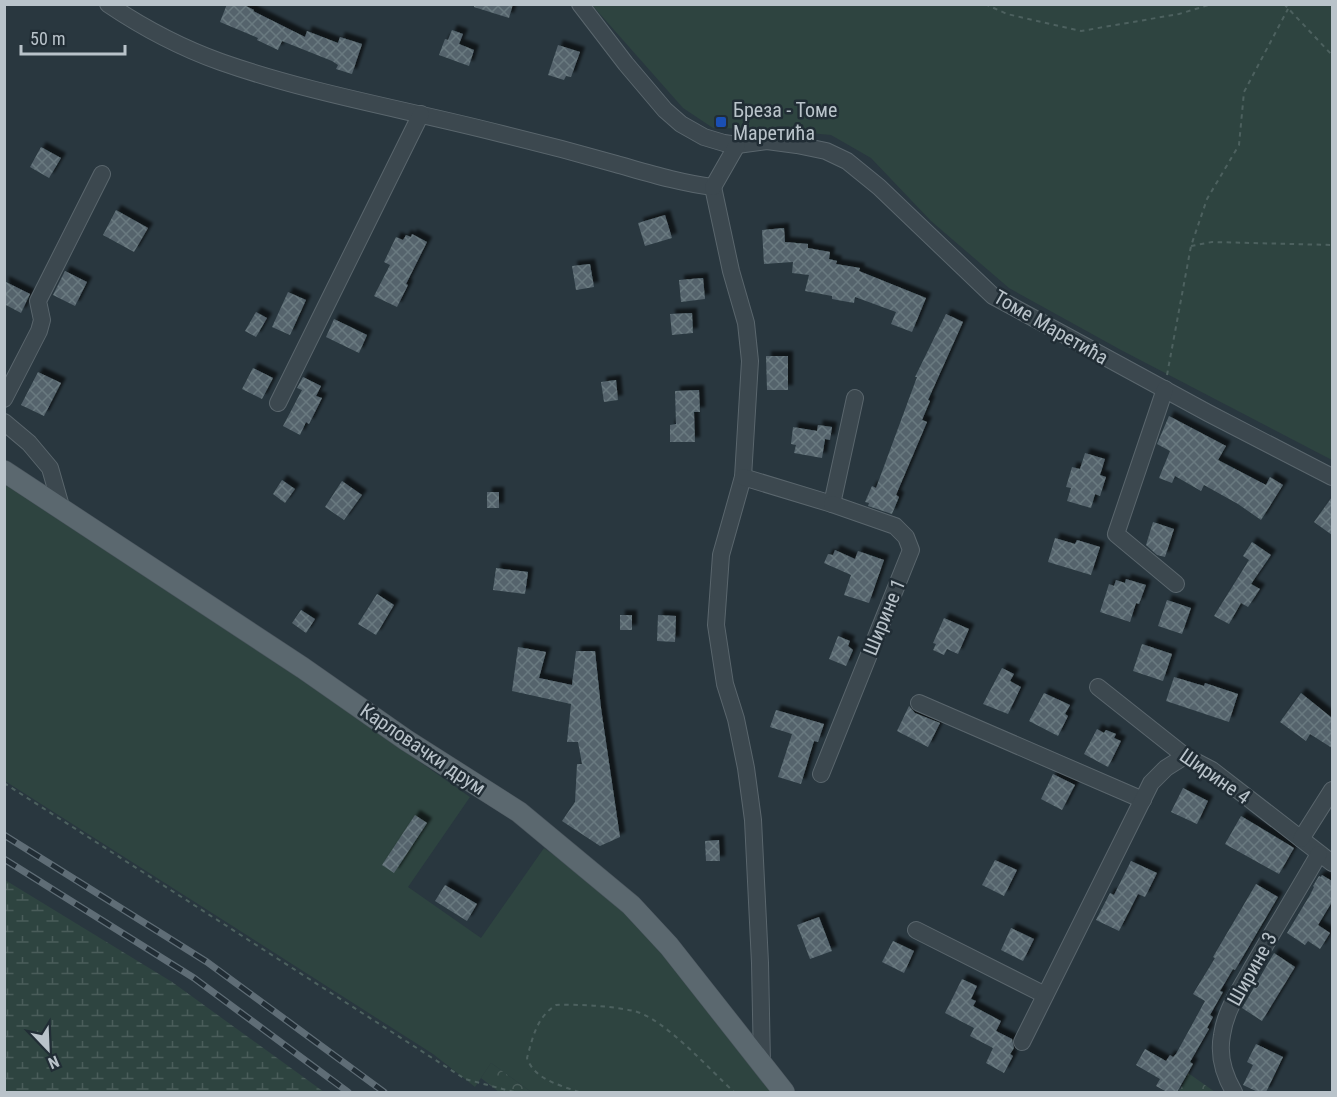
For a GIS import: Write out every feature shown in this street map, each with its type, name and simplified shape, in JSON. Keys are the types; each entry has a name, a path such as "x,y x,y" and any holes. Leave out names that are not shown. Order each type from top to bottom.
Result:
{"main road":[{"name":"Карловачки друм","path":"4,471 303,668 406,740 519,812 631,905 669,946 784,1092"}],"street":[{"path":"108,4 170,39 219,61 285,82 561,149 679,182 713,187"},
{"name":"Томе Маретића","path":"580,4 665,110 681,124 704,137 737,145 759,141 789,144 826,151 847,161 873,181 993,296 1332,477"},
{"path":"278,403 421,114"},
{"path":"737,145 713,187 746,323 750,361 743,477 721,555 716,625 725,684 736,719 746,768 753,820 762,1064"},
{"path":"4,399 39,331 42,320 38,301 102,174"},
{"path":"1165,389 1116,534 1176,584"},
{"path":"743,477 832,504 855,398"},
{"path":"4,422 29,443 50,468 62,510"},
{"name":"Ширине 1","path":"821,774 910,550 906,537 895,526 832,504"},
{"name":"Ширине 4","path":"1098,687 1185,756 1212,770 1326,858"},
{"path":"919,703 1143,800"},
{"path":"1022,1042 1151,783 1166,768 1185,756"},
{"path":"1301,839 1332,790"},
{"name":"Ширине 3","path":"1234,1092 1227,1080 1221,1052 1221,1038 1226,1018 1269,937 1326,858"},
{"path":"916,930 1046,995"}],"path":[{"path":"985,4 1007,14 1081,31 1179,14 1212,4"},
{"path":"1284,4 1332,55"},
{"path":"1165,389 1191,246 1207,199 1239,145 1244,92 1288,9"},
{"path":"1191,246 1212,242 1332,245"},
{"path":"4,783 465,1079 514,1092"},
{"path":"579,1092 534,1072 527,1058 539,1020 546,1011 556,1005 636,1011 650,1018 678,1039 734,1092"}],"green space":[{"path":"592,5 1332,5 1332,460 1121,350 1009,288 931,221 871,158 831,135 766,129 713,128 683,108"},
{"path":"4,480 297,676 470,797 408,887 481,938 544,848 604,893 644,931 682,975 774,1092 531,1092 491,1063 475,1087 433,1054 5,781"},
{"path":"5,880 172,982 324,1092 5,1092"},
{"path":"491,1063 531,1092 499,1092 481,1078"},
{"path":"1188,1073 1215,1092 1179,1092"}],"building":[{"path":"227,4 242,4 305,37 307,31 338,43 340,37 362,44 352,74 336,69 338,65 332,61 282,41 278,50 257,40 258,38 220,22"},
{"path":"474,4 513,4 509,18 474,7"},
{"path":"452,30 463,34 459,44 474,50 469,66 439,55 445,39 448,40"},
{"path":"558,45 580,52 571,77 566,76 564,80 548,75"},
{"path":"41,147 61,158 49,178 30,167"},
{"path":"116,210 148,228 134,252 103,235"},
{"path":"665,215 672,238 645,246 638,223"},
{"path":"784,228 785,242 808,244 808,248 830,252 829,259 837,261 836,264 860,268 859,271 926,298 912,332 891,324 896,312 855,297 854,303 805,291 809,275 792,273 793,262 764,264 762,230"},
{"path":"412,234 427,242 397,307 374,296 390,265 384,262 396,237 403,240 406,235 411,237"},
{"path":"590,264 594,287 576,290 572,266"},
{"path":"65,271 87,282 75,306 53,295"},
{"path":"703,278 705,299 681,302 679,280"},
{"path":"4,281 30,294 21,313 4,304"},
{"path":"288,292 306,300 290,335 272,327"},
{"path":"256,312 267,318 256,337 245,331"},
{"path":"692,313 693,333 672,335 670,314"},
{"path":"946,314 963,322 928,400 930,401 922,420 927,422 896,495 899,497 892,514 868,506 869,503 865,502 872,486 876,488 917,377 915,377"},
{"path":"334,319 367,335 359,353 326,337"},
{"path":"766,356 788,356 788,390 767,390"},
{"path":"253,368 273,378 262,399 242,389"},
{"path":"38,372 61,383 44,416 21,405"},
{"path":"303,377 321,386 316,396 322,398 309,424 306,422 300,435 283,426 302,390 297,388"},
{"path":"616,380 618,400 604,402 601,382"},
{"path":"699,390 700,412 694,412 695,442 670,442 670,425 676,424 675,391"},
{"path":"1169,416 1226,446 1218,460 1266,485 1270,477 1283,485 1261,520 1204,485 1201,491 1175,476 1172,483 1159,478 1170,451 1157,444"},
{"path":"818,425 832,427 830,440 825,439 822,458 794,453 796,445 791,444 793,427 817,431"},
{"path":"1085,453 1105,459 1100,475 1106,477 1100,496 1095,494 1091,508 1067,501 1071,488 1066,487 1072,467 1080,469"},
{"path":"282,480 295,489 285,503 273,494"},
{"path":"342,481 362,495 344,520 325,507"},
{"path":"487,492 499,492 499,508 487,508"},
{"path":"1332,497 1332,535 1314,522"},
{"path":"1153,522 1174,529 1165,557 1157,555 1146,545"},
{"path":"1055,538 1075,544 1077,540 1100,547 1091,575 1048,562"},
{"path":"1252,542 1271,555 1251,584 1260,589 1248,607 1241,603 1229,624 1214,616 1249,560 1243,556"},
{"path":"835,550 855,559 858,551 884,560 869,603 844,595 851,575 824,563 828,554 833,555"},
{"path":"496,568 528,572 525,594 493,590"},
{"path":"1126,579 1146,585 1139,604 1136,603 1130,622 1100,612 1109,584 1114,586 1116,580 1125,583"},
{"path":"377,594 394,605 376,635 358,624"},
{"path":"1167,600 1191,608 1182,634 1158,626"},
{"path":"301,610 315,619 306,633 292,623"},
{"path":"620,615 632,615 632,630 620,630"},
{"path":"658,615 676,616 675,642 657,641"},
{"path":"944,618 969,629 958,654 947,649 944,655 933,650 936,644 933,643"},
{"path":"838,636 850,641 848,646 853,650 846,666 829,659"},
{"path":"1142,644 1172,654 1163,681 1133,671"},
{"path":"518,647 546,652 539,678 572,685 576,651 595,651 620,837 600,846 562,821 575,802 577,764 582,764 578,742 567,742 571,704 512,691"},
{"path":"1002,668 1014,674 1010,681 1021,687 1008,714 983,704"},
{"path":"1174,677 1204,686 1205,683 1238,694 1229,722 1166,701"},
{"path":"1044,693 1070,705 1065,714 1068,716 1058,736 1029,721"},
{"path":"1301,693 1332,718 1332,748 1310,734 1306,741 1280,722"},
{"path":"909,706 915,713 940,723 928,747 897,731"},
{"path":"776,710 824,724 818,742 814,741 801,784 778,777 792,734 770,727"},
{"path":"1097,729 1104,733 1106,730 1116,734 1114,738 1121,741 1108,767 1084,754"},
{"path":"1053,774 1075,785 1062,810 1041,799"},
{"path":"1183,788 1208,801 1197,824 1171,812"},
{"path":"415,815 427,823 394,873 382,865"},
{"path":"1241,816 1294,848 1279,874 1225,844"},
{"path":"719,840 720,861 706,861 705,841"},
{"path":"995,860 1017,870 1004,896 982,885"},
{"path":"1131,861 1157,873 1145,897 1138,894 1119,931 1096,920 1110,893 1114,895"},
{"path":"1322,875 1332,881 1332,902 1318,925 1330,933 1320,949 1308,941 1305,945 1287,933 1319,876"},
{"path":"1256,884 1278,897 1220,991 1223,992 1210,1015 1213,1017 1207,1028 1209,1029 1190,1062 1193,1064 1177,1092 1167,1092 1156,1086 1160,1079 1136,1065 1145,1049 1166,1061 1170,1055 1173,1057 1176,1054 1205,1001 1193,994"},
{"path":"445,885 477,904 467,921 435,901"},
{"path":"819,917 832,951 810,959 797,925"},
{"path":"1011,928 1034,939 1023,961 1001,950"},
{"path":"893,941 914,951 904,973 882,962"},
{"path":"1274,953 1295,967 1262,1021 1242,1008"},
{"path":"962,979 977,986 971,999 976,1001 973,1006 1001,1021 996,1031 1012,1039 1014,1048 1010,1054 1013,1056 1004,1073 986,1063 993,1048 970,1036 974,1028 945,1013"},
{"path":"1256,1044 1283,1057 1266,1092 1258,1092 1243,1085 1253,1065 1247,1062"}],"railway":[{"path":"4,835 207,962 384,1092"},
{"path":"4,859 194,978 348,1092"}],"place":[{"name":"Бреза - Томе Маретића","path":"721,122"}]}
